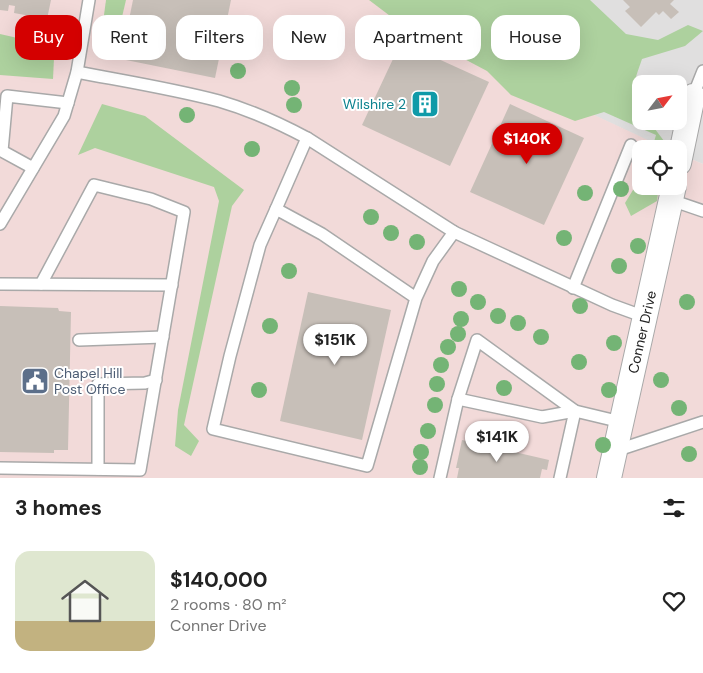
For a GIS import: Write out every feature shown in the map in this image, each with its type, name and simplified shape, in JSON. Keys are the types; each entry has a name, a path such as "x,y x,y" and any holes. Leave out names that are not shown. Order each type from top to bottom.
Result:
{"street":[{"path":"684,140 693,96"},
{"name":"Conner Drive","path":"609,478 672,195"}],"lane":[{"path":"0,224 64,116 77,72 89,0"},
{"path":"693,96 703,71"},
{"path":"77,72 218,101 284,126 307,138 454,232 573,288 645,318"},
{"path":"33,168 1,151 3,95 68,102"},
{"path":"307,138 260,245 230,356 214,429 367,466 416,298 432,261 454,232"},
{"path":"573,288 632,145"},
{"path":"0,468 140,470 184,212 152,199 94,185 41,284"},
{"path":"675,195 703,211"},
{"path":"276,209 322,234 416,298"},
{"path":"0,284 172,285"},
{"path":"79,340 163,337"},
{"path":"440,478 458,399 477,340 575,411 622,422"},
{"path":"98,469 98,384 145,383 156,380"},
{"path":"458,399 542,417 575,411"},
{"path":"560,478 575,411"},
{"path":"615,451 703,422"}],"shaded area":[{"path":"0,0 466,0 475,15 355,15 355,60 481,60 481,25 491,42 491,60 502,60 511,76 648,140 632,140 632,195 687,195 687,157 703,164 703,478 0,478"},
{"path":"466,0 703,0 703,164 687,157 687,140 647,140 511,76 502,60 580,60 580,15 491,15 491,42 481,25 481,15 475,15"}],"green space":[{"path":"106,0 126,0 122,15 104,15"},
{"path":"369,0 590,0 626,34 658,40 688,25 703,31 685,46 642,59 637,75 632,75 632,124 604,112 575,121 511,95 487,71 466,60 481,60 481,15 389,15"},
{"path":"0,34 15,37 15,60 54,60 53,79 0,75"},
{"path":"102,104 145,116 244,190 232,206 184,425 199,441 191,456 175,446 178,410 219,201 214,187 95,148 78,155"},
{"path":"645,130 656,130 663,140 655,140 656,135"},
{"path":"632,192 632,195 658,195 657,201 631,216 625,203"}],"building":[{"path":"0,0 51,0 48,15 14,13 15,6 9,5 8,11 0,10"},
{"path":"133,0 231,0 228,15 176,15 176,60 219,60 215,78 126,60 166,60 166,15 130,15"},
{"path":"623,0 674,0 670,4 679,12 671,19 663,11 659,15 656,12 641,27 625,11 630,7"},
{"name":"Wilshire 2","path":"393,60 441,60 489,82 450,166 362,125"},
{"path":"510,104 584,138 544,225 470,192"},
{"path":"308,292 391,310 362,440 280,421"},
{"name":"Chapel Hill Post Office","path":"0,306 58,308 59,311 71,312 68,450 54,450 54,453 0,452"},
{"path":"462,440 549,460 547,470 542,469 540,478 457,478 459,468 456,468"}],"place":[{"name":"Wilshire 2","path":"425,104"},
{"name":"Chapel Hill Post Office","path":"35,381"}]}
